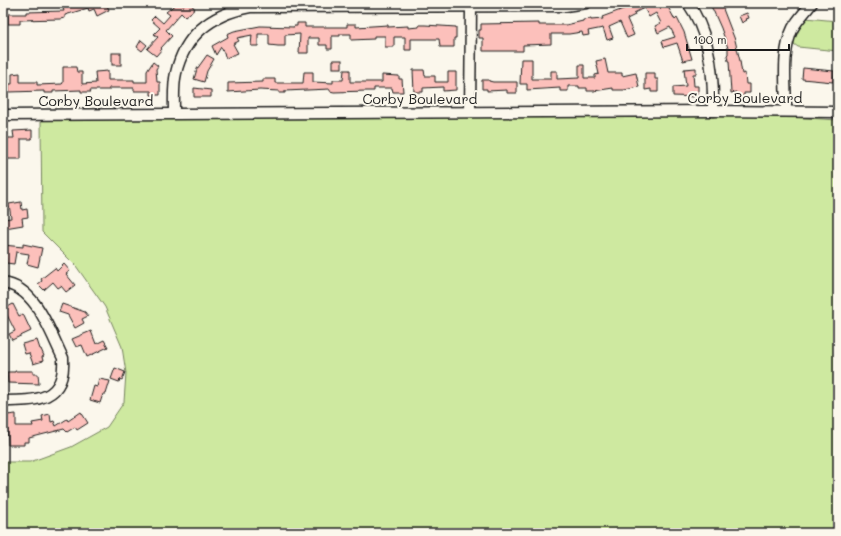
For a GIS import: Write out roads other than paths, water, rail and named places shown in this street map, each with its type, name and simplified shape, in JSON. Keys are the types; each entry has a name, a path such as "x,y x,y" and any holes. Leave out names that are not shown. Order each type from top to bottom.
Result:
{"street":[{"path":"174,113 176,73 187,45 199,31 212,20 246,5 397,5 471,7 565,6 586,3"},
{"path":"688,3 702,31 710,57 714,84 714,111"},
{"path":"786,111 786,62 789,39 798,20 812,3"},
{"path":"470,112 471,7"},
{"name":"Corby Boulevard","path":"3,115 714,111 838,112"},
{"path":"3,283 19,287 34,302 63,358 63,367 62,376 55,389 45,397 32,401 3,401"}]}
